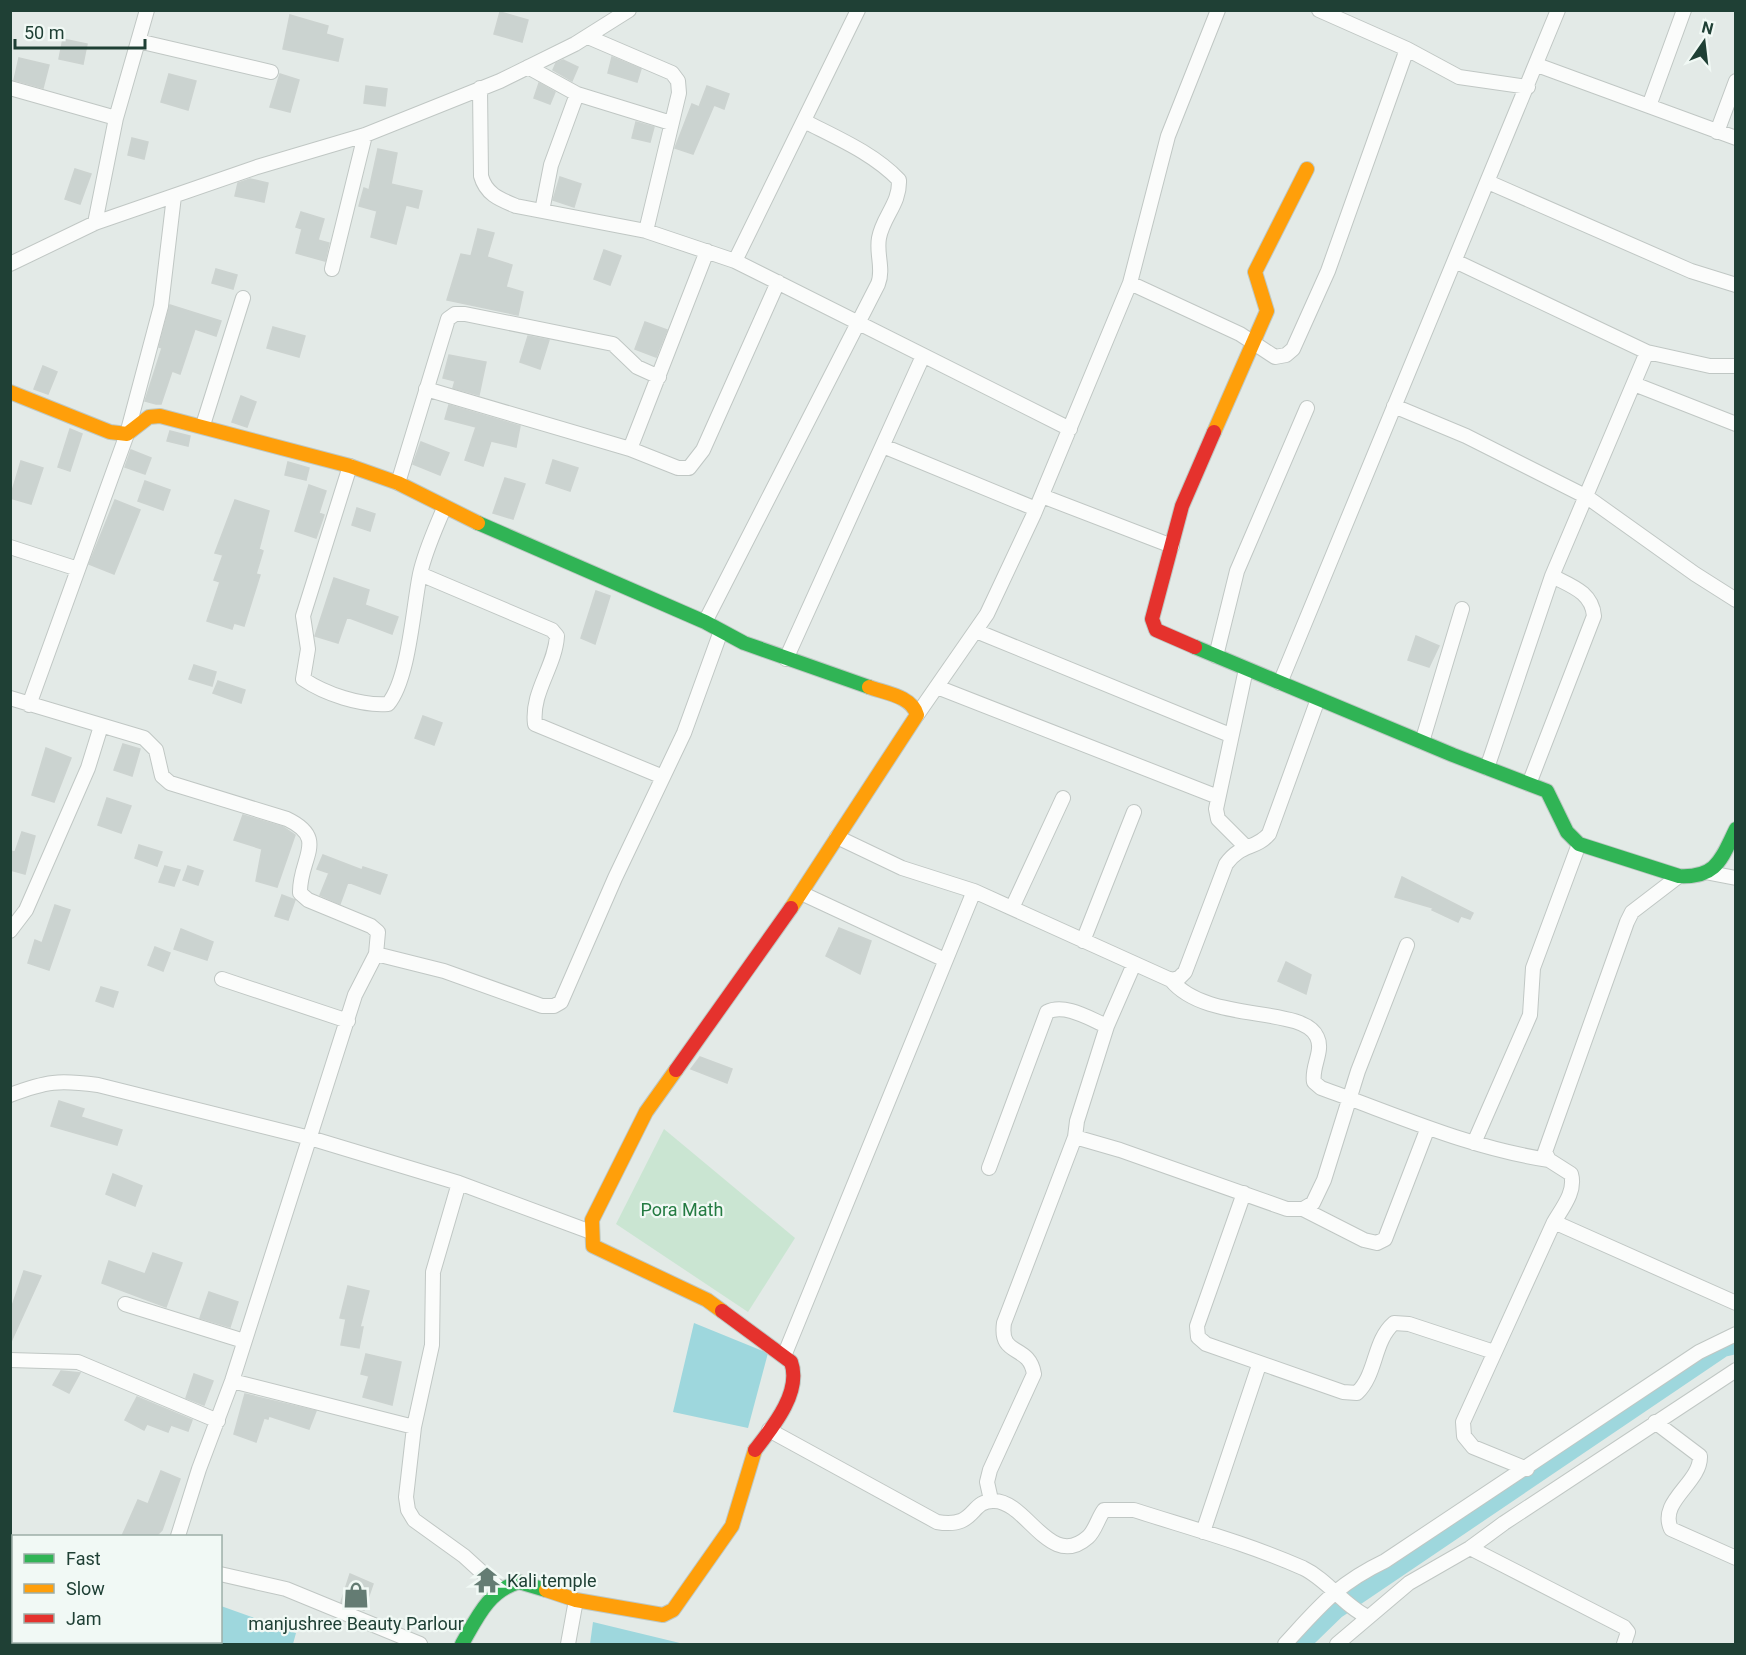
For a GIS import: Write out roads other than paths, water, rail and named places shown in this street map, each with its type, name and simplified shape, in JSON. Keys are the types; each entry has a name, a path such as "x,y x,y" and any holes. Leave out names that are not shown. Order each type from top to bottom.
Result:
{"street":[{"path":"95,223 116,118 147,10"},
{"path":"735,261 858,10"},
{"path":"462,1644 492,1595 499,1588 519,1582 576,1600 651,1615 663,1615 673,1610 732,1526 754,1452 777,1421 793,1380 794,1370 791,1362 707,1300 603,1253 593,1246 592,1220 646,1112 801,893 917,715 987,614 1042,496 1130,283 1168,136 1218,10"},
{"path":"1319,10 1407,49 1460,77 1528,87"},
{"path":"1280,683 1558,10"},
{"path":"1648,106 1684,10"},
{"path":"10,264 95,223 365,135 480,88 588,37 620,12"},
{"path":"588,37 672,73 678,81 679,93 646,231"},
{"path":"138,41 271,72"},
{"path":"1130,283 1254,342 1275,357 1286,355 1293,349 1328,271 1407,49"},
{"path":"1537,65 1736,138"},
{"path":"528,67 577,94 671,123"},
{"path":"1717,132 1736,81"},
{"path":"10,88 116,118"},
{"path":"480,88 481,176 484,188 499,200 542,211 646,231 735,261 1070,429"},
{"path":"542,211 551,165 577,94"},
{"path":"705,622 881,276 878,240 897,202 899,180 863,152 804,121"},
{"path":"332,269 365,135"},
{"path":"1307,169 1255,272 1255,282 1266,300 1267,311 1182,506 1154,604 1152,619 1156,630 1422,742 1547,791 1551,795 1567,836 1579,844 1679,876 1695,878 1710,873 1736,878"},
{"path":"1488,182 1691,271 1736,285"},
{"path":"29,705 127,434 161,306 174,196"},
{"path":"630,449 707,252"},
{"path":"1455,261 1647,352 1710,366 1736,366"},
{"path":"426,388 630,449 678,468 689,468 696,462 778,282"},
{"path":"203,425 243,298"},
{"path":"398,483 448,319 455,315 465,314 613,345 637,367 659,377"},
{"path":"1487,768 1552,576 1647,352"},
{"path":"786,659 923,356"},
{"path":"1634,384 1736,424"},
{"path":"10,392 111,432 127,434 149,417 160,416 203,425 350,466 398,483 444,508 705,622 744,643 908,701 915,708 917,715"},
{"path":"1394,406 1466,436 1587,497 1695,574 1736,600"},
{"path":"1216,656 1237,571 1306,408"},
{"path":"883,446 1036,509"},
{"path":"350,466 303,616 308,649 303,679 313,686 372,705 388,704 394,697 401,673 420,574 444,508"},
{"path":"1042,496 1172,546"},
{"path":"10,547 78,569"},
{"path":"420,574 552,630 557,636 556,647 536,701 535,724 663,777"},
{"path":"1528,784 1594,616 1593,605 1586,594 1552,576"},
{"path":"1422,742 1462,609"},
{"path":"376,954 444,970 542,1006 554,1006 567,993 615,878 684,734 721,631"},
{"path":"976,631 1230,735"},
{"path":"1246,669 1230,735 1216,809 1218,819 1246,847"},
{"path":"937,687 1218,797"},
{"path":"10,698 151,742 156,750 162,776 171,783 303,827 309,834 310,844 300,883 300,893 308,900 371,926 378,932 376,954 355,995 232,1381 199,1469 178,1535"},
{"path":"1171,980 1179,978 1185,972 1226,864 1234,852 1263,842 1269,834 1318,699"},
{"path":"10,931 26,910 88,768 101,726"},
{"path":"1012,908 1063,798"},
{"path":"1083,941 1134,812"},
{"path":"1710,873 1718,864 1736,828"},
{"path":"837,837 902,868 974,891 1012,908 1171,980 1189,997 1216,1008 1299,1021 1314,1031 1320,1046 1312,1075 1314,1082 1427,1130 1509,1154 1549,1160 1571,1174 1574,1182 1463,1422 1464,1436 1473,1447 1527,1469"},
{"path":"1474,1143 1530,1015 1533,968 1579,844"},
{"path":"1549,1160 1545,1152 1547,1145 1627,922 1632,912 1679,876"},
{"path":"784,1356 974,891"},
{"path":"801,893 945,960"},
{"path":"10,907 26,910"},
{"path":"1303,1209 1313,1203 1324,1180 1348,1098 1407,945"},
{"path":"991,1500 987,1482 990,1470 1034,1374 1028,1358 1005,1343 1002,1335 1004,1323 1075,1137 1077,1121 1107,1026 1134,964"},
{"path":"222,979 348,1021"},
{"path":"988,1168 1047,1012 1063,1009 1107,1026"},
{"path":"10,1095 53,1082 98,1085 310,1138 459,1183 591,1232"},
{"path":"1075,1137 1287,1209 1303,1209 1377,1244 1385,1239 1427,1130"},
{"path":"459,1183 435,1258 432,1345 414,1427 406,1497 408,1510 414,1520 464,1556 499,1588"},
{"path":"1244,1193 1197,1326 1198,1337 1206,1344 1259,1365 1343,1392 1357,1393 1366,1385 1385,1331 1394,1323 1409,1324 1494,1352"},
{"path":"1554,1222 1736,1303"},
{"path":"125,1304 244,1341"},
{"path":"1285,1644 1339,1594 1355,1575 1385,1561 1527,1469 1699,1352 1736,1334"},
{"path":"10,1360 78,1362 218,1421"},
{"path":"1203,1532 1259,1365"},
{"path":"1337,1644 1362,1614 1409,1583 1470,1548 1736,1370"},
{"path":"232,1381 414,1427"},
{"path":"1656,1422 1700,1456 1696,1471 1668,1512 1667,1521 1671,1529 1736,1558"},
{"path":"769,1430 937,1522 951,1524 963,1522 981,1504 991,1500 1004,1502 1050,1542 1064,1547 1077,1544 1090,1536 1096,1519 1104,1510 1116,1508 1134,1510 1305,1569 1362,1614"},
{"path":"1470,1548 1624,1627 1628,1632 1624,1644"},
{"path":"222,1574 286,1589 420,1644"},
{"path":"568,1644 576,1600"}],"water":[{"path":"694,1323 768,1353 748,1428 673,1412"},
{"path":"222,1606 296,1633 293,1644 200,1644 222,1643"},
{"path":"593,1622 684,1644 590,1644"}],"waterway":[{"path":"1301,1644 1336,1610 1723,1348 1736,1345"}],"place":[{"name":"Kali temple","path":"487,1580"},
{"name":"manjushree Beauty Parlour","path":"356,1595"}],"park label":[{"name":"Pora Math","path":"682,1209"}]}
